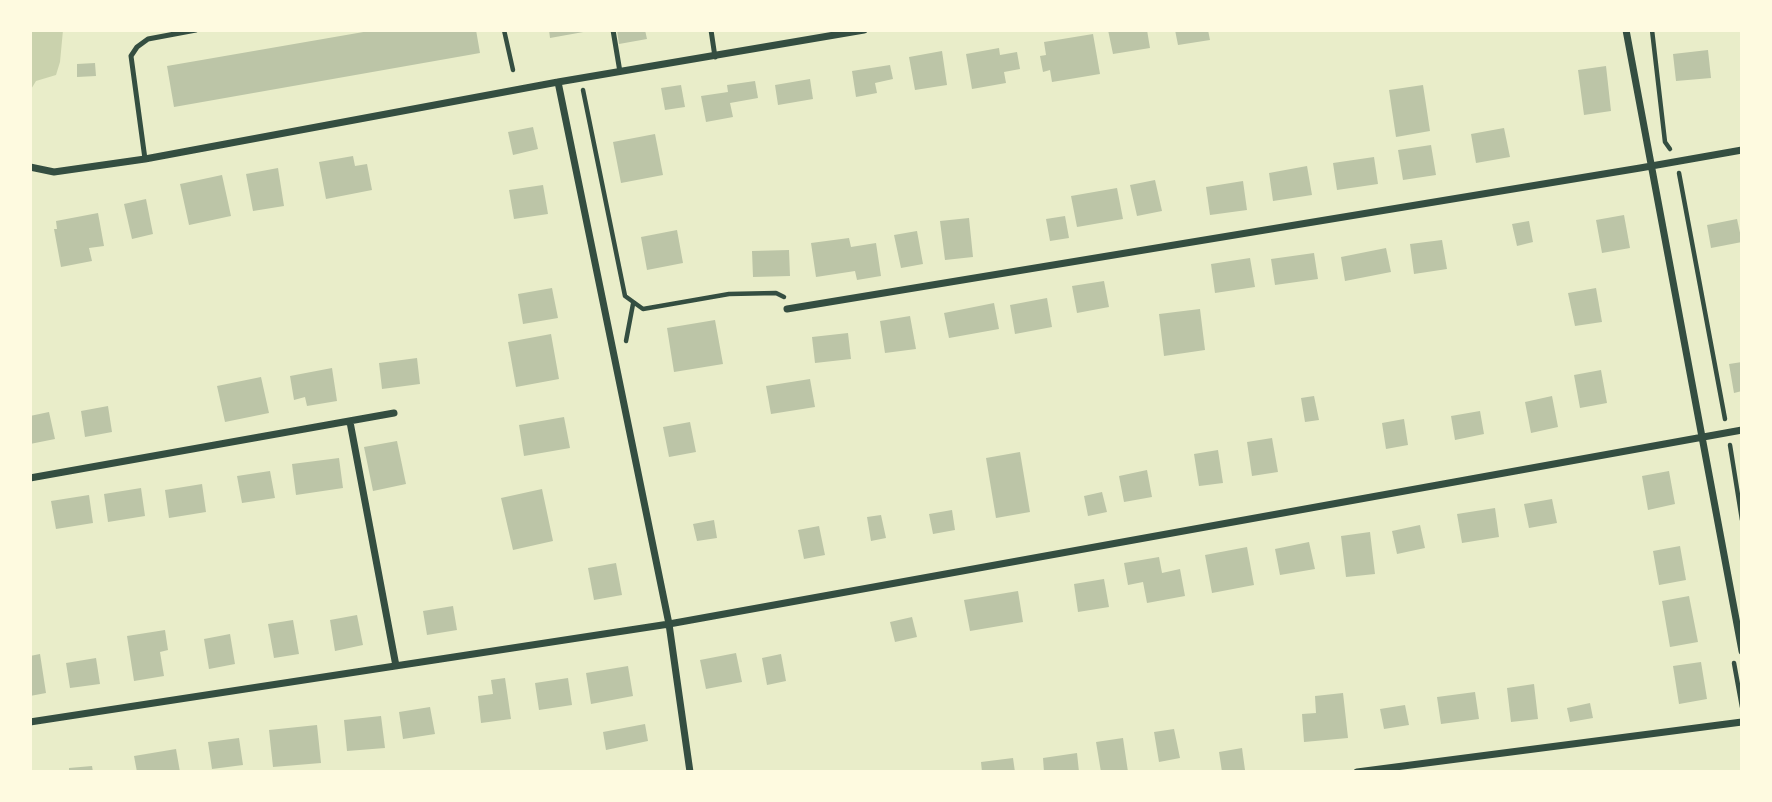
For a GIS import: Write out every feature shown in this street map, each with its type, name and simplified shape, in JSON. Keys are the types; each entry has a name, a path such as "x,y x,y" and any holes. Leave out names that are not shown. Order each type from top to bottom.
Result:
{"street":[{"path":"30,167 54,173 145,159 558,82 864,30"},
{"path":"1626,30 1704,436 1742,651"},
{"path":"558,82 669,624 690,772"},
{"path":"787,309 1742,150"},
{"path":"30,478 394,413"},
{"path":"350,422 396,666"},
{"path":"30,722 669,624 1742,430"},
{"path":"1357,772 1742,722"}],"lane":[{"path":"145,159 131,57 137,47 148,39 196,30"},
{"path":"613,30 620,72"},
{"path":"711,30 715,57"}],"path":[{"path":"504,30 513,70"},
{"path":"1652,30 1665,142 1677,161 1742,520"},
{"path":"582,92 625,296 633,304 643,309 729,294 776,293 804,306"}],"green space":[{"path":"30,30 63,30 56,75 36,81 30,91"}],"building":[{"path":"375,30 476,30 480,53 174,107 167,66"},
{"path":"549,30 589,30 589,31 550,38"},
{"path":"617,30 645,30 647,39 619,44"},
{"path":"1108,30 1147,30 1150,48 1113,54"},
{"path":"1175,30 1208,30 1210,40 1178,45"},
{"path":"1093,34 1100,74 1052,82 1050,70 1043,72 1040,56 1046,55 1044,42"},
{"path":"999,48 1000,55 1017,52 1020,69 1004,72 1006,83 972,89 966,54"},
{"path":"1708,50 1711,78 1676,81 1673,54"},
{"path":"942,51 947,85 915,90 909,57"},
{"path":"95,63 96,76 77,77 77,64"},
{"path":"890,65 893,79 875,83 877,93 856,97 852,71"},
{"path":"1606,66 1611,111 1584,115 1578,70"},
{"path":"810,79 813,99 778,105 775,85"},
{"path":"755,81 758,98 730,103 733,117 706,122 701,96 728,92 727,85"},
{"path":"681,85 685,107 665,110 661,88"},
{"path":"1423,85 1430,131 1396,137 1389,90"},
{"path":"533,127 538,149 513,155 508,132"},
{"path":"1504,128 1510,157 1476,163 1471,134"},
{"path":"655,134 663,175 621,183 613,142"},
{"path":"1431,145 1436,175 1403,180 1398,150"},
{"path":"353,156 355,166 367,164 372,190 326,199 319,162"},
{"path":"1374,157 1378,184 1337,190 1333,163"},
{"path":"1307,166 1312,195 1273,201 1269,173"},
{"path":"278,168 284,206 253,211 246,174"},
{"path":"222,175 231,216 189,225 180,184"},
{"path":"1155,180 1162,211 1137,216 1130,185"},
{"path":"1243,181 1247,210 1210,215 1206,187"},
{"path":"543,185 548,214 514,219 509,190"},
{"path":"1117,188 1123,219 1077,227 1071,196"},
{"path":"146,199 153,234 132,239 124,204"},
{"path":"98,213 104,246 89,248 92,261 61,267 54,229 57,229 56,221"},
{"path":"1624,215 1630,248 1602,253 1596,220"},
{"path":"1065,216 1069,238 1050,241 1046,219"},
{"path":"969,218 973,257 945,260 940,221"},
{"path":"1737,219 1742,242 1711,248 1707,225"},
{"path":"1529,221 1533,242 1517,246 1512,224"},
{"path":"677,230 683,263 647,270 641,237"},
{"path":"917,231 923,264 901,268 894,235"},
{"path":"849,238 851,247 876,243 881,276 857,280 855,271 816,277 811,243"},
{"path":"1442,240 1447,269 1414,274 1410,244"},
{"path":"1386,248 1391,272 1345,281 1341,257"},
{"path":"789,250 790,276 753,277 752,251"},
{"path":"1314,253 1318,279 1275,285 1271,259"},
{"path":"1250,258 1255,287 1215,293 1211,264"},
{"path":"1104,281 1109,307 1077,313 1072,286"},
{"path":"552,288 558,318 523,324 518,294"},
{"path":"1596,288 1602,322 1575,326 1568,293"},
{"path":"1047,298 1052,327 1015,334 1010,305"},
{"path":"994,303 999,329 949,338 944,313"},
{"path":"1200,309 1205,350 1164,356 1159,314"},
{"path":"910,316 916,349 885,353 880,321"},
{"path":"715,320 723,364 674,372 667,328"},
{"path":"848,333 851,359 815,363 812,337"},
{"path":"551,334 559,379 516,387 508,342"},
{"path":"417,358 420,384 382,389 379,363"},
{"path":"1742,362 1742,391 1734,393 1729,364"},
{"path":"332,368 337,401 307,406 305,397 294,400 290,376"},
{"path":"1601,370 1607,403 1580,408 1574,375"},
{"path":"261,377 269,413 225,422 217,386"},
{"path":"810,379 815,407 771,414 766,386"},
{"path":"1314,396 1319,420 1305,422 1301,398"},
{"path":"1552,396 1558,427 1531,433 1525,402"},
{"path":"108,406 112,432 85,437 81,411"},
{"path":"1480,411 1484,434 1455,440 1451,416"},
{"path":"49,412 55,439 30,444 30,416"},
{"path":"564,417 570,448 524,456 519,425"},
{"path":"1404,419 1408,445 1386,449 1382,423"},
{"path":"690,422 696,452 669,457 663,427"},
{"path":"1272,438 1278,472 1252,476 1247,442"},
{"path":"397,441 406,484 373,491 364,447"},
{"path":"1218,450 1223,483 1199,486 1194,454"},
{"path":"1020,452 1030,512 996,518 986,458"},
{"path":"339,458 343,488 296,495 292,464"},
{"path":"1147,470 1152,497 1124,502 1119,476"},
{"path":"270,471 275,498 242,503 237,476"},
{"path":"1669,471 1675,504 1648,510 1642,476"},
{"path":"202,484 206,512 169,518 165,490"},
{"path":"141,488 145,516 108,522 104,494"},
{"path":"542,489 553,541 513,550 501,498"},
{"path":"1102,492 1107,512 1088,516 1084,496"},
{"path":"89,495 93,523 56,529 51,501"},
{"path":"1552,499 1557,523 1529,528 1524,504"},
{"path":"1495,508 1499,537 1462,543 1457,514"},
{"path":"952,510 955,530 933,534 929,514"},
{"path":"881,515 886,538 871,541 867,517"},
{"path":"714,520 717,538 697,541 693,524"},
{"path":"1420,525 1425,548 1397,554 1392,531"},
{"path":"819,526 825,555 804,559 798,530"},
{"path":"1370,532 1375,574 1346,577 1341,536"},
{"path":"1309,542 1315,569 1280,575 1275,549"},
{"path":"1680,546 1686,580 1659,585 1653,551"},
{"path":"1247,547 1254,585 1212,593 1205,555"},
{"path":"1159,557 1162,573 1180,569 1185,596 1147,603 1143,582 1128,585 1124,563"},
{"path":"616,563 622,595 594,600 588,568"},
{"path":"1104,579 1109,607 1078,612 1074,584"},
{"path":"1018,591 1023,622 970,631 964,600"},
{"path":"1689,596 1698,642 1670,647 1662,601"},
{"path":"453,606 457,630 427,635 423,611"},
{"path":"357,615 363,645 335,651 330,620"},
{"path":"912,617 917,637 895,642 890,622"},
{"path":"293,620 299,654 274,658 268,624"},
{"path":"165,630 168,650 160,652 164,676 134,681 127,636"},
{"path":"230,634 235,664 209,669 204,639"},
{"path":"736,653 742,682 706,689 700,660"},
{"path":"40,654 46,693 30,696 30,656"},
{"path":"781,654 786,681 767,685 762,658"},
{"path":"96,658 100,684 70,688 66,663"},
{"path":"1701,662 1707,699 1679,704 1673,666"},
{"path":"628,666 633,696 591,704 586,673"},
{"path":"505,678 511,719 481,723 478,696 493,694 491,680"},
{"path":"568,678 572,705 539,710 535,683"},
{"path":"1534,684 1538,719 1511,722 1507,688"},
{"path":"1475,692 1479,719 1441,724 1437,697"},
{"path":"1343,693 1348,738 1304,742 1302,714 1316,713 1315,696"},
{"path":"1590,703 1593,718 1570,722 1567,708"},
{"path":"1405,705 1409,725 1384,729 1380,709"},
{"path":"430,707 435,734 403,739 399,712"},
{"path":"381,716 385,748 347,751 344,720"},
{"path":"645,724 648,741 606,750 603,732"},
{"path":"317,725 321,763 273,767 269,730"},
{"path":"1174,729 1180,758 1159,762 1154,732"},
{"path":"239,738 243,765 212,769 208,742"},
{"path":"1123,738 1128,772 1101,772 1096,742"},
{"path":"1242,748 1245,770 1222,772 1219,752"},
{"path":"176,749 180,772 137,772 134,756"},
{"path":"1077,753 1079,772 1044,772 1043,758"},
{"path":"1013,758 1015,772 982,772 981,762"},
{"path":"92,766 93,772 69,772 69,768"}]}
